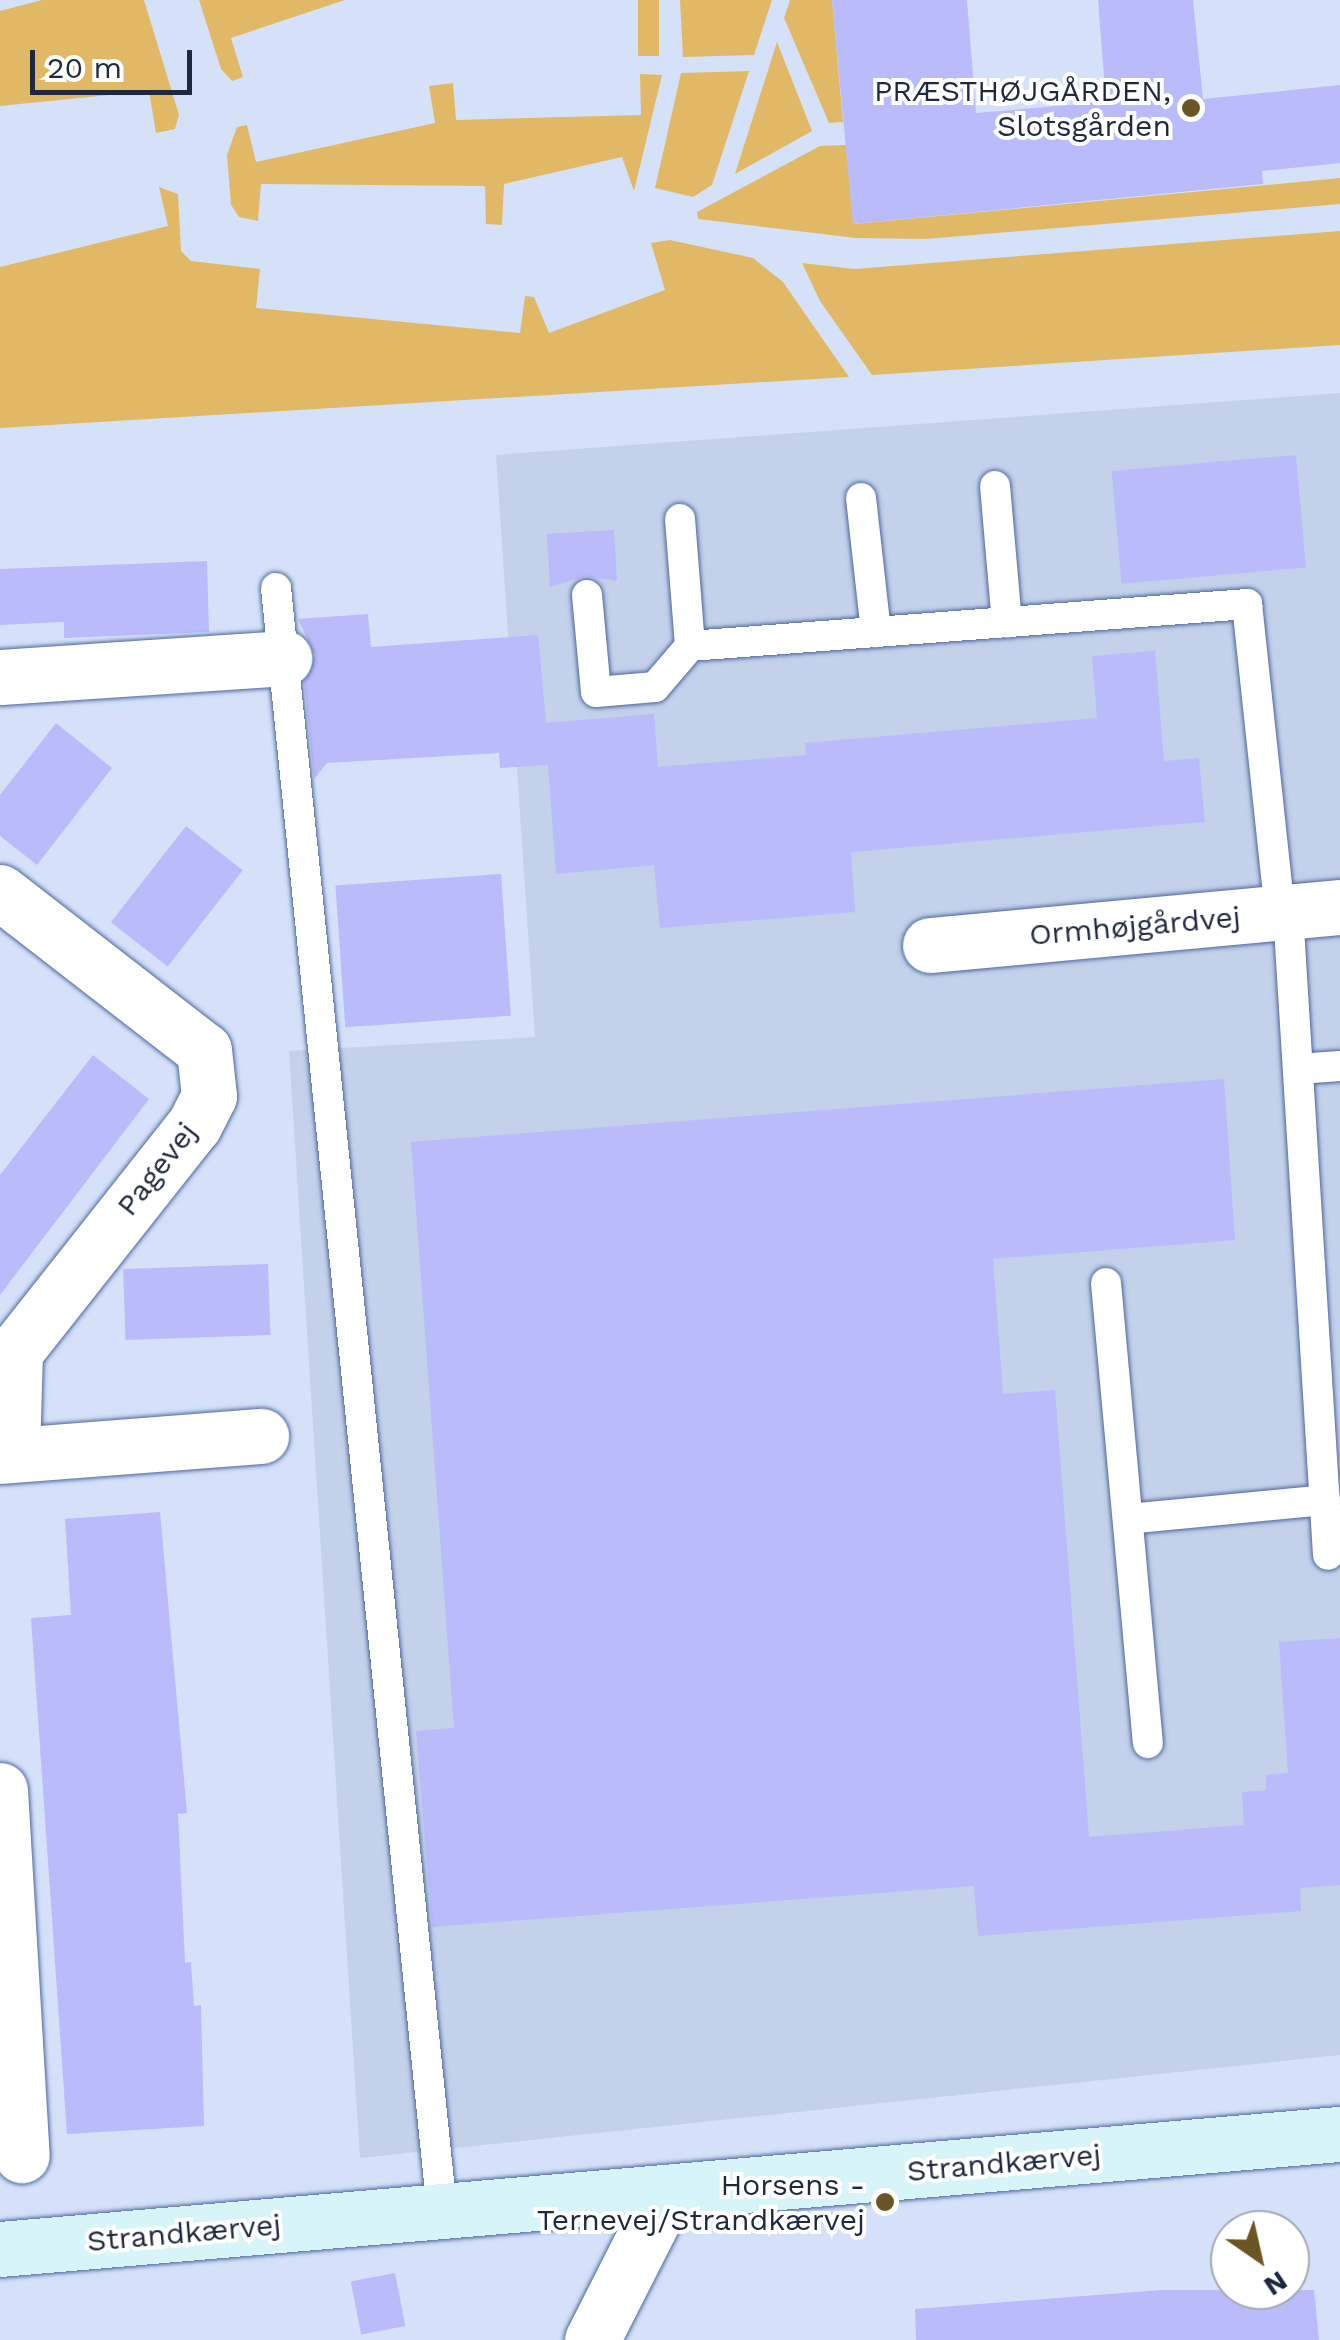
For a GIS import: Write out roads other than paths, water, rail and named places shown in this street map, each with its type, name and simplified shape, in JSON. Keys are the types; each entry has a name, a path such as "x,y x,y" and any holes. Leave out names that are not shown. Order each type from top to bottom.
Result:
{"main road":[{"name":"Strandkærvej","path":"0,2249 1340,2134"}],"street":[{"path":"0,677 284,658"},
{"name":"Pagevej","path":"0,892 204,1050 209,1096 194,1126 16,1352 6,1455 261,1436"},
{"name":"Ormhøjgårdvej","path":"930,945 1303,911"},
{"path":"0,1790 22,2154"},
{"path":"592,2340 667,2192"}],"lane":[{"path":"995,486 1008,622"},
{"path":"861,498 876,632"},
{"path":"587,595 596,692 656,687 690,646 680,519"},
{"path":"276,588 442,2211"},
{"path":"690,646 1247,604 1303,911 1298,1068 1328,1556"},
{"path":"1298,1068 1340,1066"},
{"path":"1106,1283 1148,1743"},
{"path":"1128,1519 1325,1500"}],"place":[{"name":"PRÆSTHØJGÅRDEN, Slotsgården","path":"1191,108"},
{"name":"Horsens - Ternevej/Strandkærvej","path":"885,2202"}]}
